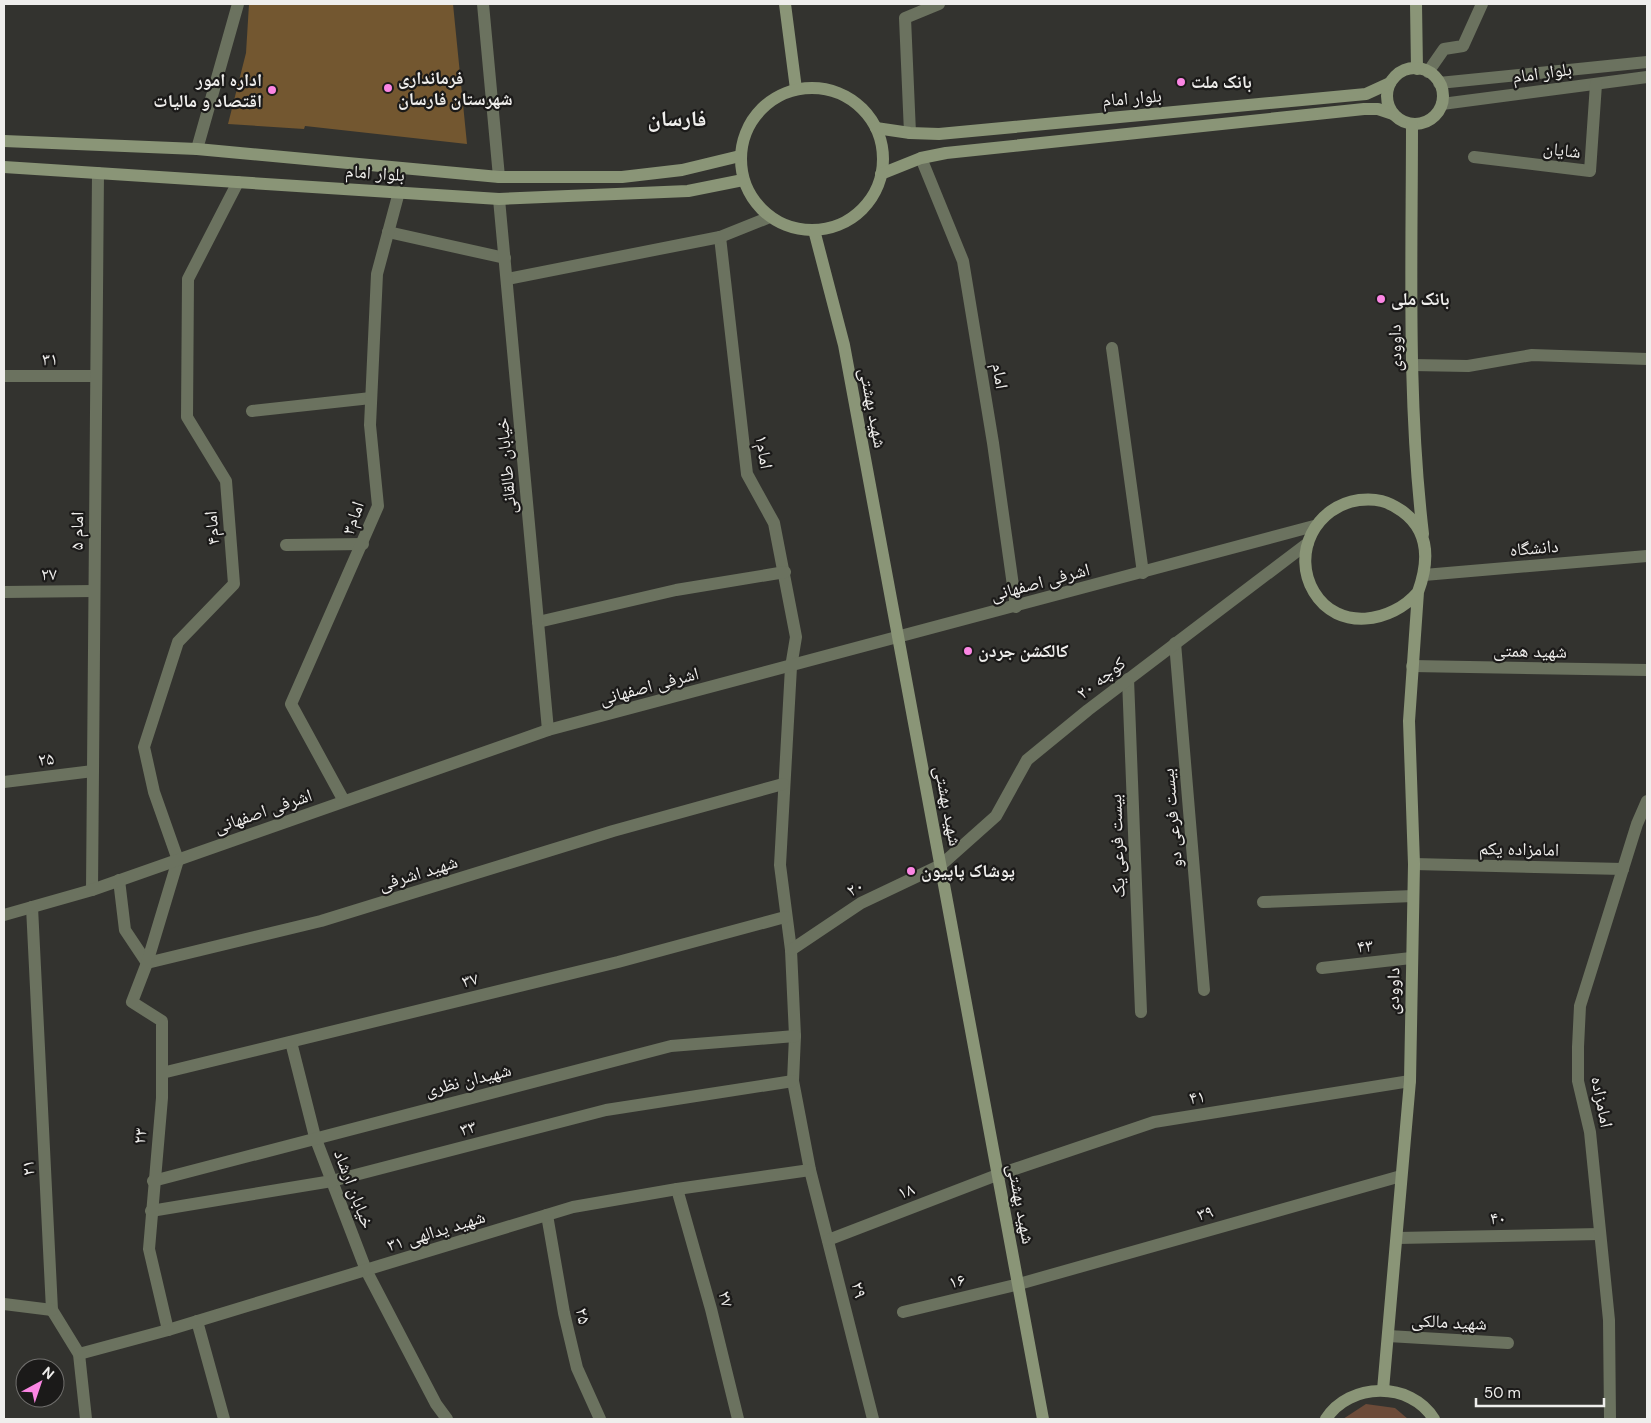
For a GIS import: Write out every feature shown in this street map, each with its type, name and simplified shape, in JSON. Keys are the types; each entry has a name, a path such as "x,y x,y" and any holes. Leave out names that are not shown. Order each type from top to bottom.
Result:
{"main road":[{"path":"785,4 796,89"},
{"path":"1416,4 1423,70"},
{"path":"1406,70 1423,70 1439,83 1442,104 1430,120 1412,124 1402,121 1393,114 1388,104 1387,93 1390,83 1397,75 1406,70"},
{"name":"بلوار امام","path":"876,128 910,133 939,134 1360,94 1390,83"},
{"path":"820,88 842,95 862,108 876,128 882,150 882,174 873,196 858,214 837,226 814,230 791,227 770,217 754,200 743,180 740,156 745,133 757,113 774,98 796,89 820,88"},
{"name":"بلوار امام","path":"882,174 921,158 1364,109 1378,109 1393,114"},
{"name":"داوودی","path":"1412,124 1412,365 1418,487 1424,541"},
{"name":"بلوار امام","path":"4,141 197,149 499,177 622,177 682,170 740,156"},
{"name":"بلوار امام","path":"4,167 499,199 688,191 743,180"},
{"path":"499,177 499,199"},
{"name":"شهید بهشتی","path":"814,230 844,345 1042,1419"},
{"path":"1373,498 1390,503 1418,525 1424,541 1424,575 1418,592 1407,604 1392,613 1376,618 1359,619 1342,615 1327,606 1315,593 1308,576 1308,542 1314,526 1325,514 1340,504 1373,498"},
{"name":"داوودی","path":"1383,1390 1410,1081 1414,864 1409,721 1418,592"},
{"path":"1326,1419 1345,1400 1363,1392 1383,1390 1402,1394 1419,1403 1434,1419"}],"street":[{"path":"197,149 238,4"},
{"path":"483,4 499,177"},
{"path":"910,133 905,18 939,4"},
{"path":"1423,70 1444,49 1463,46 1482,4"},
{"path":"1439,83 1647,62"},
{"name":"بلوار امام","path":"1442,104 1647,77"},
{"name":"شایان","path":"1474,157 1590,171 1596,84"},
{"name":"امام","path":"921,158 963,260 993,443 1016,607"},
{"name":"امام ۵","path":"92,890 98,172"},
{"name":"امام۴","path":"178,860 154,792 144,748 178,642 234,584 226,480 188,417 188,279 238,182"},
{"name":"امام۳","path":"344,801 291,704 378,506 370,425 377,274 399,192"},
{"name":"خیابان طالقانی","path":"499,199 548,730"},
{"path":"506,279 720,237 770,217"},
{"path":"388,232 505,258"},
{"name":"امام۱","path":"720,237 747,474 774,523 785,572 796,637 791,667 783,784 780,865 785,916"},
{"path":"1112,348 1143,572"},
{"path":"1412,365 1468,366 1532,355 1647,359"},
{"name":"۳۱","path":"4,376 96,376"},
{"path":"252,410 371,398"},
{"name":"اشرفی اصفهانی","path":"4,915 92,890 548,730 791,667 1314,526"},
{"name":"کوچه ۲۰","path":"941,866 996,816 1027,760 1128,679 1308,542"},
{"path":"286,545 362,544"},
{"name":"دانشگاه","path":"1424,575 1647,556"},
{"path":"538,622 676,590 785,572"},
{"name":"۲۷","path":"4,592 94,591"},
{"name":"بیست فرعی دو","path":"1175,643 1204,990"},
{"name":"شهید همتی","path":"1412,666 1647,670"},
{"name":"بیست فرعی یک","path":"1128,679 1142,1012"},
{"name":"۲۵","path":"4,782 93,771"},
{"name":"شهید اشرفی","path":"147,963 321,921 613,831 783,784"},
{"name":"امامزاده","path":"1610,1419 1609,1320 1590,1132 1578,1081 1580,1006 1637,824 1647,801"},
{"path":"147,963 178,860"},
{"name":"امامزاده یکم","path":"1414,864 1623,869"},
{"name":"۲۰","path":"791,950 861,903 941,866"},
{"path":"119,880 125,930 147,963"},
{"path":"1263,902 1413,896"},
{"name":"۲۱","path":"32,907 52,1310 79,1354 86,1419"},
{"name":"۲۹","path":"785,916 791,950 795,1036 793,1081 810,1170 873,1419"},
{"name":"۳۷","path":"162,1073 618,962 785,916"},
{"name":"۴۳","path":"1322,968 1411,958"},
{"name":"۲۳","path":"147,963 132,1002 162,1021 162,1098 153,1180 149,1249 168,1330"},
{"name":"شهیدان نظری","path":"153,1180 315,1136 671,1046 795,1036"},
{"name":"خیابان ارشاد","path":"291,1042 315,1136 366,1270 436,1404 446,1419"},
{"name":"۳۳","path":"151,1210 332,1181 606,1110 793,1081"},
{"name":"۴۱","path":"997,1175 1154,1122 1410,1081"},
{"name":"۳۱ شهید یدالهی","path":"79,1354 168,1330 573,1207 677,1188 810,1170"},
{"name":"۱۸","path":"828,1240 997,1175"},
{"name":"۳۹","path":"1018,1284 1401,1176"},
{"name":"۲۷","path":"677,1188 711,1309 738,1419"},
{"name":"۲۵","path":"547,1215 564,1313 577,1368 600,1419"},
{"name":"۴۰","path":"1397,1238 1600,1234"},
{"name":"۱۶","path":"903,1312 1018,1284"},
{"path":"4,1304 52,1310"},
{"path":"198,1321 224,1419"},
{"name":"شهید مالکی","path":"1388,1336 1508,1343"}],"shaded area":[{"path":"1366,1404 1395,1408 1408,1419 1343,1419"}],"building":[{"name":"فرمانداری شهرستان فارسان","path":"249,4 453,4 467,144 305,126 304,129 228,124 246,53"}],"place":[{"name":"بانک ملت","path":"1181,82"},
{"name":"فرمانداری شهرستان فارسان","path":"388,88"},
{"name":"اداره امور اقتصاد و مالیات","path":"272,90"},
{"name":"بانک ملی","path":"1381,299"},
{"name":"کالکشن جردن","path":"968,651"},
{"name":"پوشاک پاپیون","path":"911,871"}],"district":[{"name":"فارسان","path":"677,118"}]}
